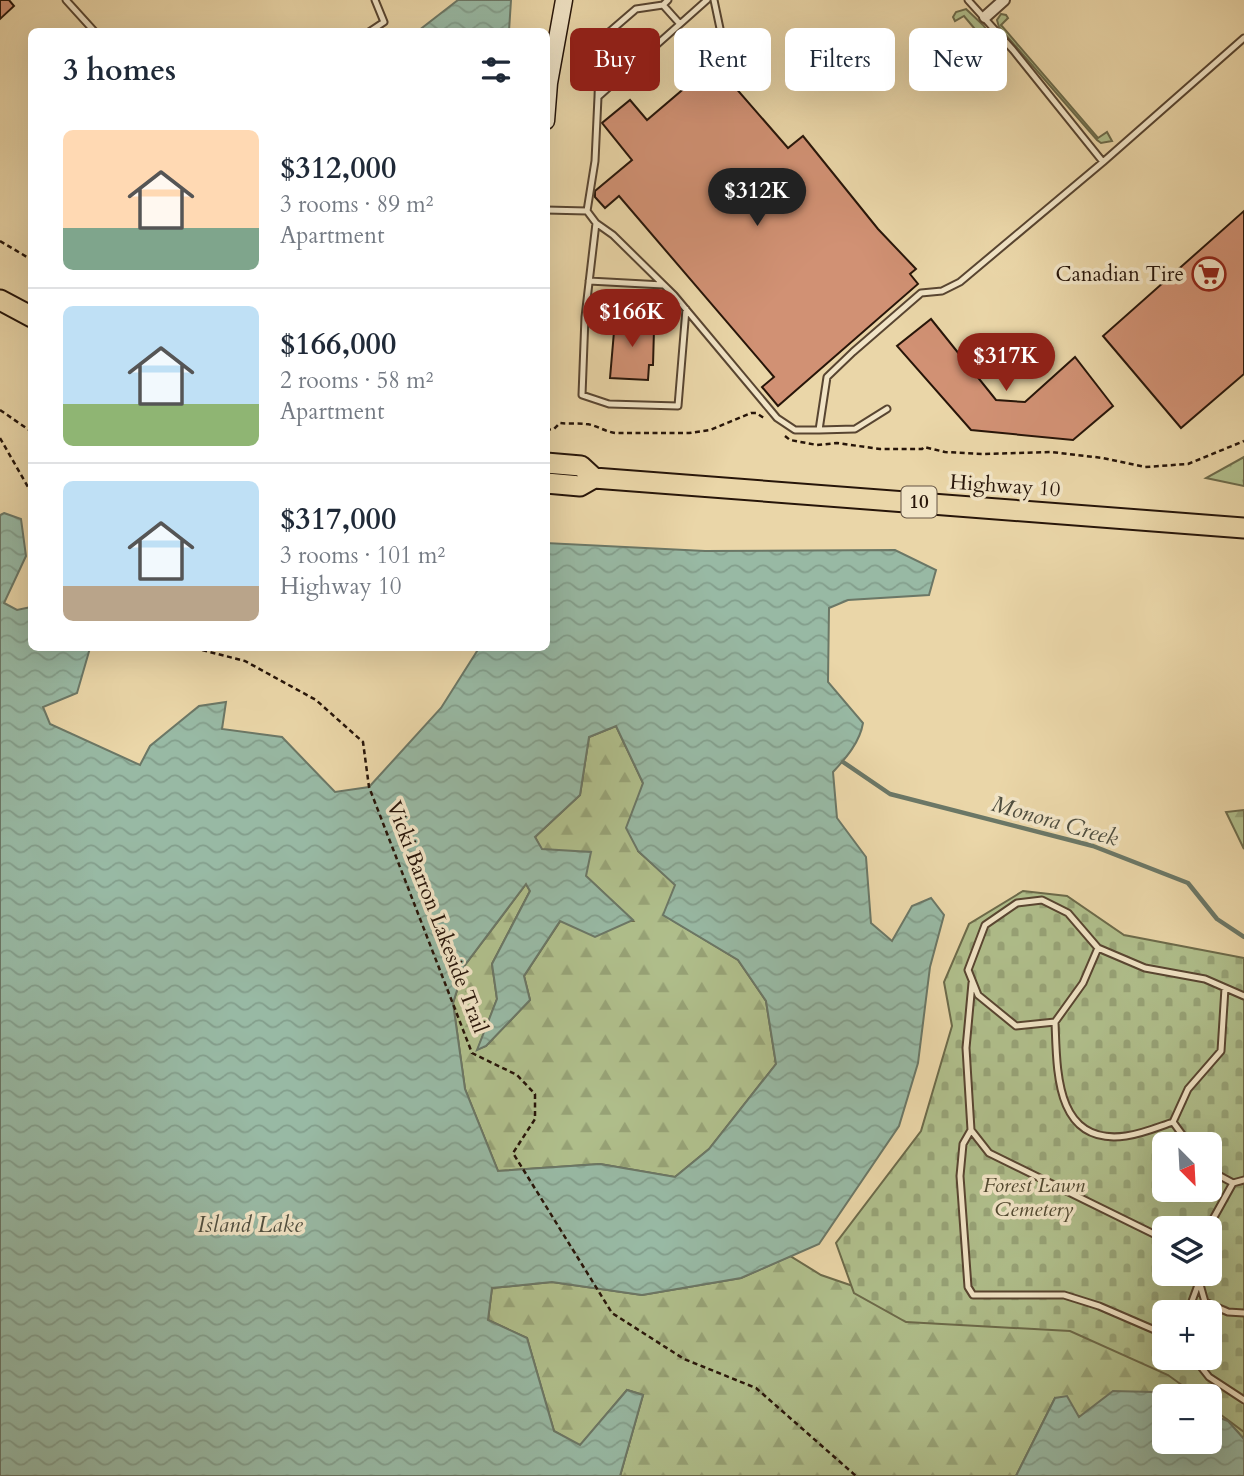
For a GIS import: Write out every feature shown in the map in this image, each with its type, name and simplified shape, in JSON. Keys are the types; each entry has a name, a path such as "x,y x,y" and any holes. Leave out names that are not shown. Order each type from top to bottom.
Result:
{"highway":[{"path":"0,300 28,315"},
{"name":"Highway 10","path":"550,463 581,466 594,478"},
{"name":"Highway 10","path":"550,483 580,486 594,478 1244,528"}],"street":[{"path":"550,77 564,0"},
{"path":"985,17 1004,0"}],"lane":[{"path":"66,0 91,28"},
{"path":"375,0 384,22 375,28"},
{"path":"598,97 707,0"},
{"path":"714,0 720,28"},
{"path":"968,0 985,17 1103,162"},
{"path":"680,24 666,2 636,9 600,40 594,161 587,211 596,223 613,235 664,285 777,418 795,430 855,429 887,409"},
{"path":"820,430 827,377 853,352 921,293 942,291 961,282 1244,38"},
{"path":"550,210 587,211"},
{"path":"596,223 585,317 582,395 609,404 678,406 686,309"},
{"path":"589,281 664,285"},
{"path":"1055,1022 1016,1026 978,995 968,970 985,925 1017,903 1042,900 1068,913 1098,948 1145,968 1205,979 1244,996"},
{"path":"1098,948 1083,983 1055,1022 1058,1074 1063,1100 1073,1120 1094,1134 1125,1136 1173,1122 1188,1089 1221,1051 1225,988"},
{"path":"972,981 966,1048 971,1130 963,1144 960,1177 968,1287 974,1295 1064,1295 1099,1306 1152,1329"},
{"path":"1173,1122 1180,1132"},
{"path":"971,1130 989,1153 1152,1233"},
{"path":"1222,1177 1233,1183 1244,1180"},
{"path":"1215,1216 1233,1183"},
{"path":"1193,1300 1199,1286"},
{"path":"1199,1286 1205,1302 1228,1312 1244,1312"},
{"path":"1203,1370 1209,1377 1244,1400"}],"path":[{"path":"0,241 28,258"},
{"path":"0,410 28,429"},
{"path":"550,430 560,424 586,424 598,427 604,432 689,433 710,430 751,413 766,419"},
{"path":"782,433 790,440 817,445 837,443 880,449 923,447 945,452 982,454 1051,453 1104,458 1146,467 1188,464 1244,441"},
{"path":"0,438 28,487"},
{"name":"Vicki Barron Lakeside Trail","path":"206,651 245,661 316,699 363,742 369,788 472,1052 517,1075 535,1094 535,1119 513,1153 612,1312 684,1359 756,1388 856,1476"}],"green space":[{"path":"966,9 985,28 974,28 964,16 955,21 953,17 956,12"},
{"path":"1001,14 1008,18 1001,25 1004,28 999,27 997,20"},
{"path":"1007,32 1098,138 1107,132 1112,141 1101,143 1007,36"},
{"path":"1244,457 1244,486 1206,478"},
{"path":"616,726 643,783 638,851 676,885 664,915 738,960 766,1001 776,1064 709,1149 675,1177 600,1164 498,1171 465,1089 453,1003 465,965 526,884 530,891 492,964 497,999 478,1049 486,1046 530,1000 524,976 561,920 633,921 586,876 541,849 535,837 580,795 589,737"},
{"path":"1244,810 1244,849 1226,812"},
{"name":"Forest Lawn Cemetery","path":"1023,891 1067,896 1124,935 1244,958 1244,1432 1222,1416 1222,1384 1180,1384 1157,1370 1222,1370 1222,1300 1152,1300 1152,1368 1070,1331 906,1322 854,1293 836,1243 921,1131 952,1026 944,982 969,924"},
{"path":"1152,1233 1152,1286 1164,1286 1164,1300 1152,1300 1152,1370 1222,1370 1222,1366 1244,1379 1244,1439 1228,1421 1222,1419 1222,1384 1152,1384 1152,1392 1078,1417 1055,1398 1016,1476 620,1476 643,1395 627,1390 580,1446 554,1431 527,1338 488,1320 492,1288 552,1282 642,1295 741,1278 790,1256 821,1275 946,1318"}],"water":[{"path":"458,0 511,0 509,28 422,28"},
{"name":"Island Lake","path":"4,513 21,519 26,556 4,603 17,610 28,608 28,651 89,651 77,693 43,707 50,724 140,765 150,746 199,706 226,702 222,729 282,737 335,792 369,787 441,708 477,651 550,651 550,543 705,551 895,550 936,570 929,595 848,600 829,608 828,682 863,723 856,743 833,772 837,818 866,857 871,923 892,941 912,906 931,898 944,915 930,967 918,1063 899,1126 819,1244 741,1278 642,1295 552,1282 492,1288 488,1320 527,1338 554,1431 580,1445 627,1390 643,1395 620,1476 0,1476 0,515","holes":["616,726 643,783 626,828 638,851 675,885 663,915 738,960 766,1001 776,1064 709,1149 675,1177 600,1164 498,1171 465,1089 453,1003 465,965 526,884 530,891 492,964 497,999 477,1050 486,1046 530,1000 524,976 560,921 595,937 633,920 586,876 591,852 542,849 535,837 580,795 589,737"]},
{"path":"1113,1391 1152,1392 1152,1454 1222,1454 1222,1419 1228,1421 1244,1439 1244,1476 1016,1476 1055,1398 1067,1396 1079,1417"}],"building":[{"path":"0,0 9,0 14,6 0,19"},
{"path":"681,91 738,91 788,148 803,136 878,229 916,269 910,274 918,284 778,406 762,387 774,377 619,196 605,208 595,197 595,191 632,160 602,123 630,100 647,120"},
{"name":"Canadian Tire","path":"1244,211 1244,374 1181,428 1103,336"},
{"path":"629,309 639,310 638,329 654,329 653,365 649,365 648,380 610,378 615,320 627,321"},
{"path":"931,319 996,400 1025,402 1075,357 1113,406 1073,440 971,430 897,346"}],"waterway":[{"name":"Monora Creek","path":"843,762 890,794 1093,846 1188,883 1217,919 1244,937"}],"place":[{"name":"Canadian Tire","path":"1209,274"}]}
